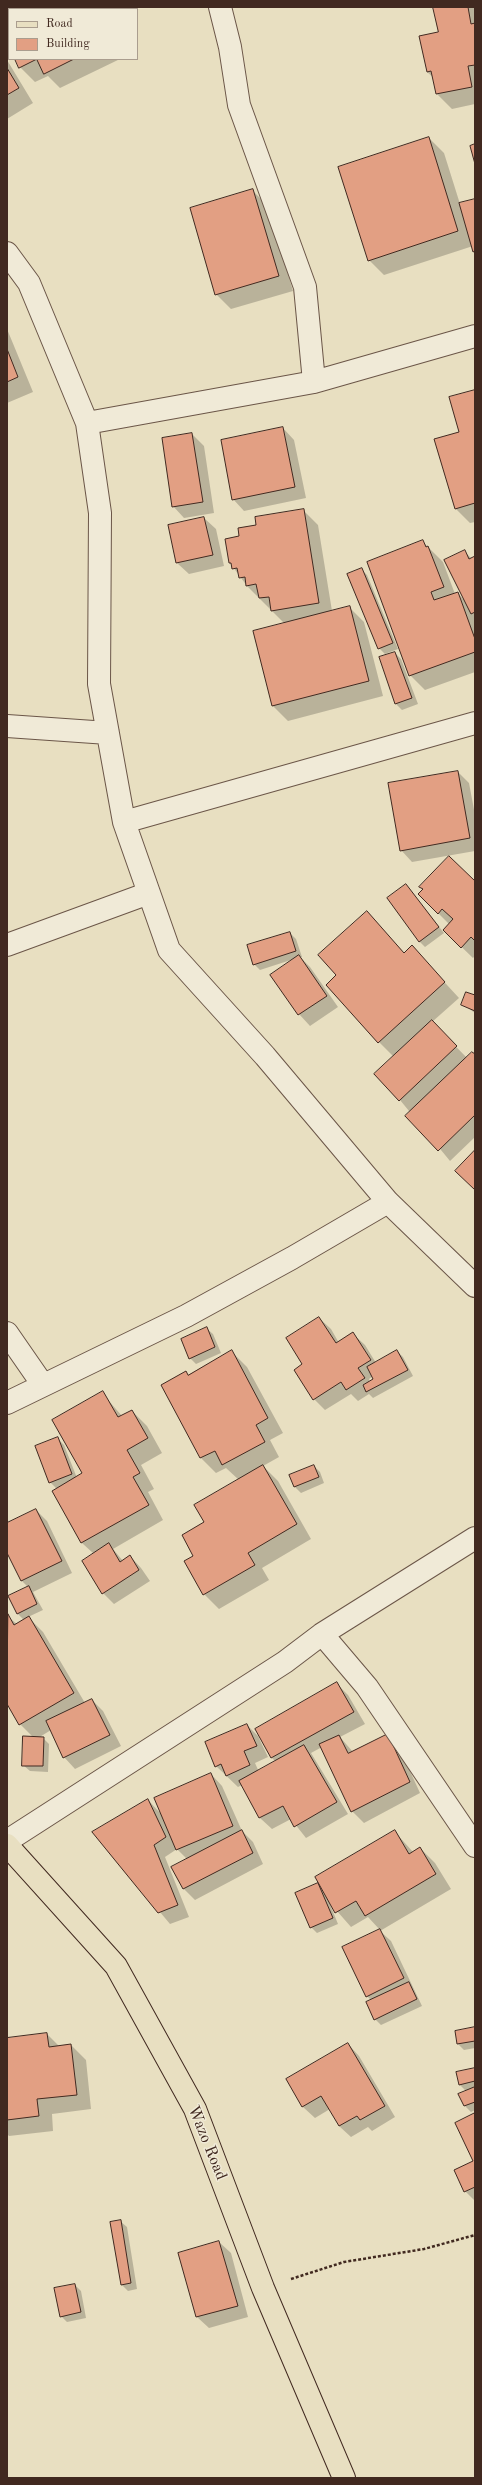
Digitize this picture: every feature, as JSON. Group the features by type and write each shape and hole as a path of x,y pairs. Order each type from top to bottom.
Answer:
{"main road":[{"name":"Wazo Road","path":"7,1845 116,1966 194,2108 263,2288 344,2478"}],"street":[{"path":"220,7 230,46 239,105 305,287 314,382"},
{"path":"7,253 29,283 87,423 100,513 99,684 124,822 169,950 265,1056 388,1202 475,1286"},
{"path":"87,423 314,382 475,336"},
{"path":"124,822 475,723"},
{"path":"7,726 108,733"},
{"path":"7,945 149,893"},
{"path":"7,1403 186,1316 292,1258 388,1202"},
{"path":"7,1333 43,1385"},
{"path":"7,1841 285,1662 322,1634 475,1538"},
{"path":"322,1634 367,1687 475,1846"}],"path":[{"path":"263,2288 344,2262 424,2249 475,2235"}],"building":[{"path":"7,7 96,8 8,8 8,44"},
{"path":"433,7 468,7 471,24 475,23 475,65 468,66 472,87 436,94 431,71 427,72 419,36 438,32"},
{"path":"15,60 35,60 19,68"},
{"path":"37,60 72,60 44,74"},
{"path":"7,68 19,88 7,95"},
{"path":"429,137 458,231 368,261 338,167"},
{"path":"475,144 475,164 470,146"},
{"path":"253,189 279,276 215,295 190,208"},
{"path":"475,199 475,251 473,252 459,203"},
{"path":"7,349 18,377 7,382"},
{"path":"475,390 475,503 455,509 434,439 459,432 449,397"},
{"path":"283,427 295,487 232,500 221,440"},
{"path":"192,433 203,502 172,507 162,438"},
{"path":"304,509 319,603 271,611 269,597 259,598 256,584 246,586 245,577 239,578 237,568 232,569 231,563 229,563 225,539 239,536 238,528 256,525 255,517"},
{"path":"204,517 213,555 176,563 168,525"},
{"path":"423,540 426,547 428,546 444,587 431,592 434,600 458,592 475,639 475,652 409,676 367,562"},
{"path":"465,550 469,559 475,556 475,612 471,614 444,560"},
{"path":"362,568 393,643 378,649 347,574"},
{"path":"350,606 369,681 272,706 253,631"},
{"path":"395,652 412,698 395,704 379,657"},
{"path":"458,771 470,838 400,851 388,783"},
{"path":"449,856 475,881 475,941 471,937 461,948 443,930 453,919 442,909 438,914 418,894 423,889 419,887"},
{"path":"406,884 439,927 419,942 387,898"},
{"path":"367,911 404,953 412,945 445,982 378,1043 326,985 336,975 318,955"},
{"path":"290,932 296,951 253,965 247,945"},
{"path":"299,955 327,996 298,1015 270,975"},
{"path":"466,992 475,995 475,1011 461,1005"},
{"path":"432,1020 457,1046 399,1101 374,1074"},
{"path":"472,1052 475,1054 475,1115 438,1151 405,1116"},
{"path":"475,1150 475,1190 455,1171"},
{"path":"319,1317 336,1343 353,1332 371,1360 358,1368 365,1378 346,1390 341,1382 313,1400 294,1370 302,1364 286,1338"},
{"path":"207,1327 215,1347 189,1359 181,1339"},
{"path":"232,1350 268,1418 256,1425 265,1442 222,1465 215,1451 200,1458 161,1385 186,1371 188,1375"},
{"path":"397,1350 408,1370 366,1392 363,1385 373,1379 367,1367"},
{"path":"103,1391 118,1417 132,1410 148,1438 127,1450 140,1473 133,1477 149,1505 81,1543 52,1491 82,1473 52,1420"},
{"path":"58,1437 72,1474 49,1483 35,1446"},
{"path":"263,1465 297,1524 248,1553 255,1565 203,1595 184,1561 193,1556 182,1535 204,1522 194,1505"},
{"path":"314,1465 319,1477 294,1487 289,1475"},
{"path":"36,1509 62,1561 21,1581 7,1553 7,1523"},
{"path":"109,1543 120,1562 130,1555 139,1570 102,1594 82,1561"},
{"path":"29,1586 37,1604 17,1614 8,1596"},
{"path":"8,1614 14,1625 29,1616 74,1693 19,1725 7,1704"},
{"path":"337,1682 354,1712 271,1758 255,1729"},
{"path":"92,1699 110,1735 63,1758 46,1721"},
{"path":"247,1724 257,1746 244,1751 250,1765 226,1776 221,1764 215,1767 205,1742"},
{"path":"388,1734 410,1782 351,1812 319,1744 339,1735 348,1753"},
{"path":"23,1736 44,1737 43,1766 22,1766"},
{"path":"304,1745 337,1802 294,1827 283,1806 259,1818 239,1781"},
{"path":"211,1773 233,1826 176,1850 154,1798"},
{"path":"148,1799 166,1837 154,1845 178,1905 158,1913 92,1832"},
{"path":"242,1830 253,1853 183,1889 171,1867"},
{"path":"395,1830 409,1854 420,1847 436,1874 365,1916 356,1901 335,1913 315,1877"},
{"path":"318,1883 333,1918 310,1928 295,1893"},
{"path":"380,1929 404,1978 366,1997 342,1947"},
{"path":"409,1982 417,1999 374,2020 366,2002"},
{"path":"475,2027 475,2041 457,2044 455,2031"},
{"path":"47,2033 49,2047 71,2044 77,2095 37,2099 39,2116 7,2120 7,2038"},
{"path":"348,2043 385,2106 360,2120 357,2116 339,2126 321,2096 302,2107 286,2079"},
{"path":"475,2068 475,2081 459,2085 456,2072"},
{"path":"475,2087 475,2102 464,2106 458,2094"},
{"path":"475,2113 475,2187 464,2192 454,2170 473,2161 455,2123"},
{"path":"121,2220 131,2283 121,2285 110,2222"},
{"path":"219,2241 238,2306 196,2317 178,2253"},
{"path":"75,2284 81,2312 60,2317 54,2288"}]}
